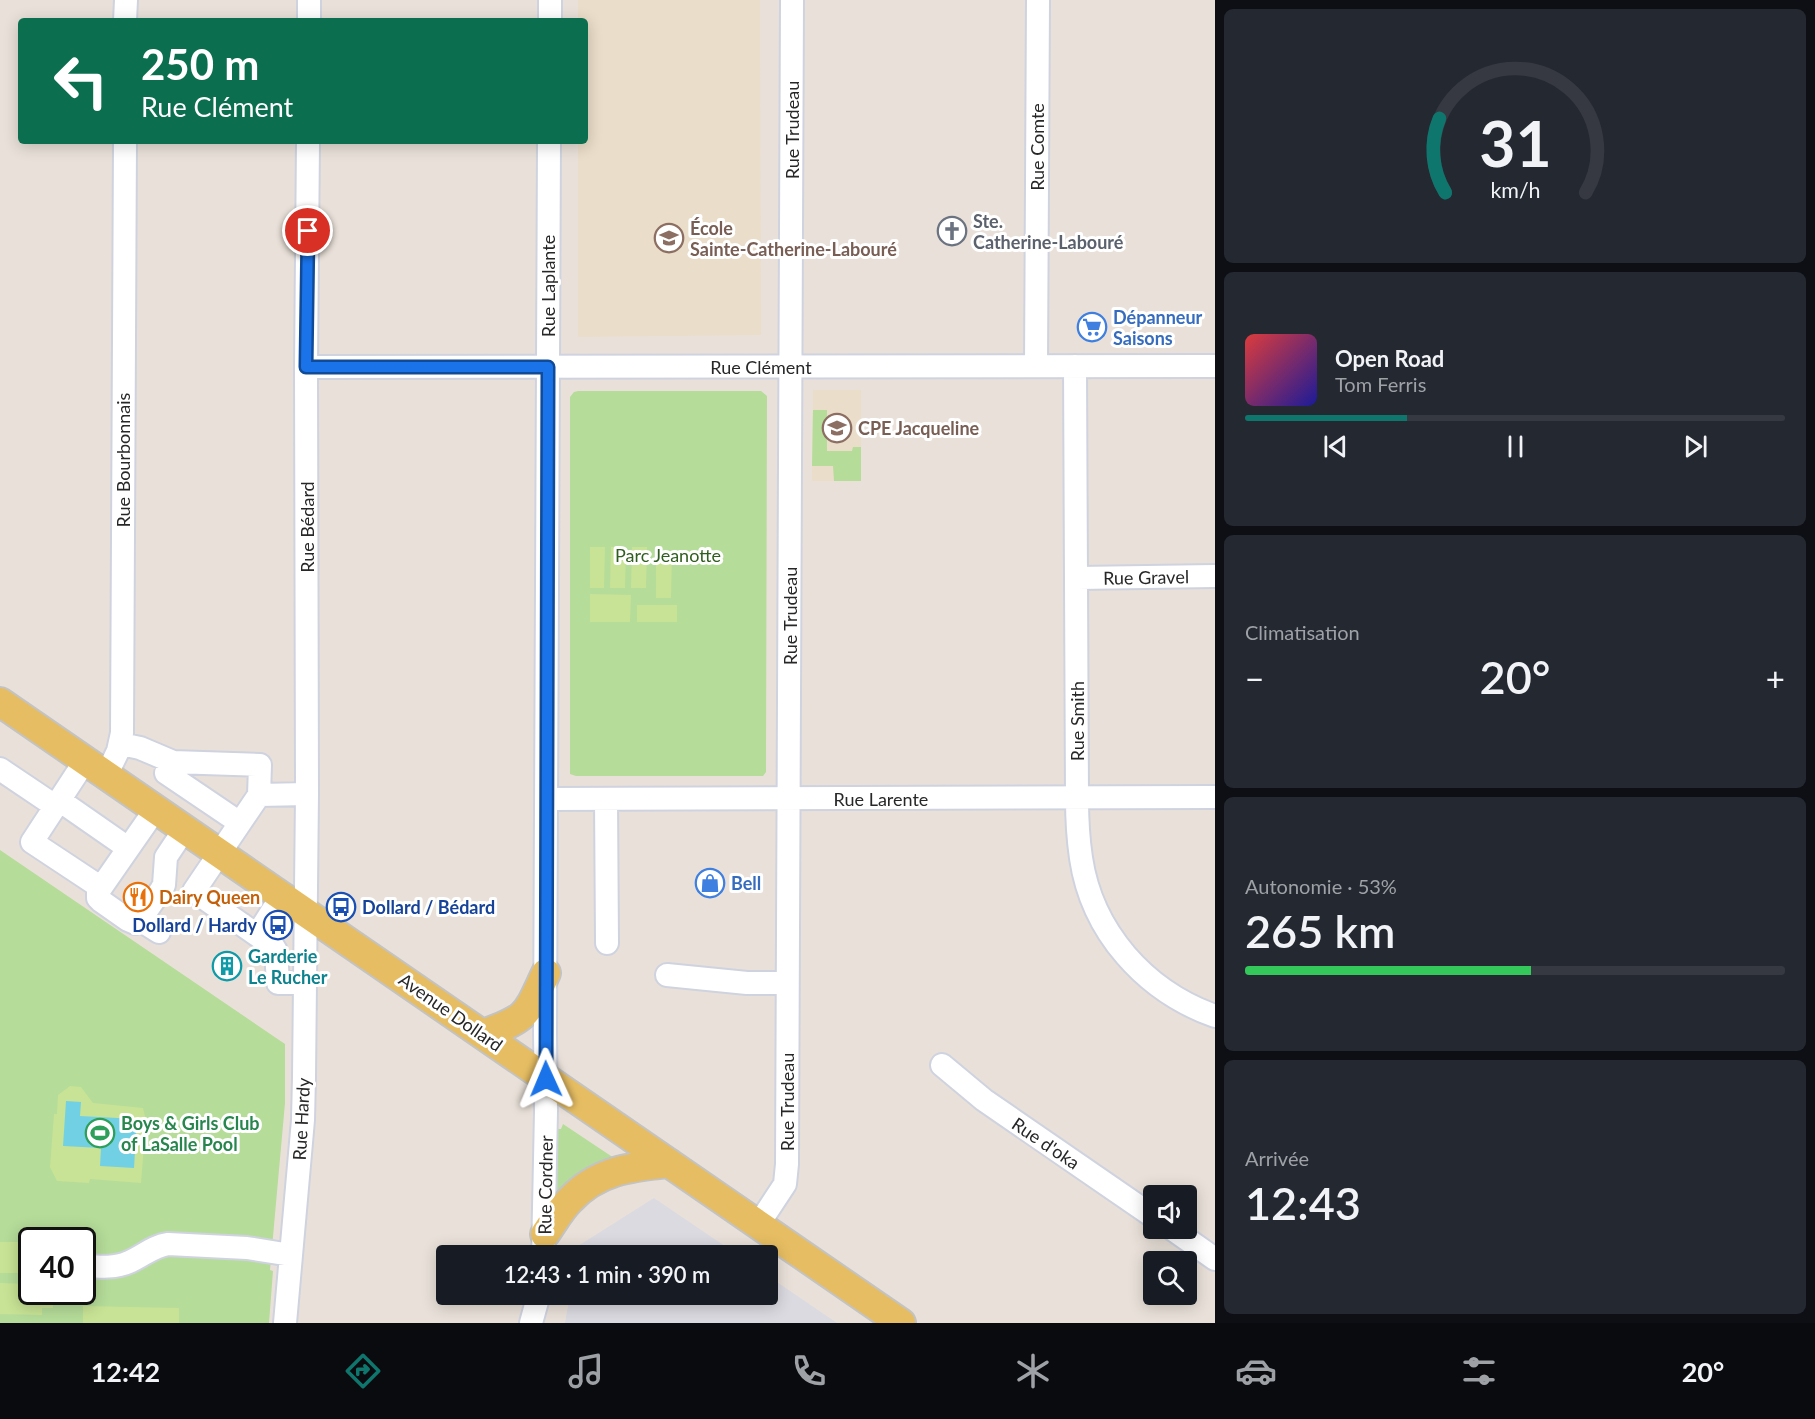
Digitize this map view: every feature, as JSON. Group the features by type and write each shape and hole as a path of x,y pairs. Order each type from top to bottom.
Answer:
{"main road":[{"name":"Avenue Dollard","path":"0,702 901,1323"},
{"path":"483,1035 513,1024 522,1017 531,1005 546,973"},
{"path":"544,1245 569,1201 599,1178 620,1169 669,1163"}],"street":[{"path":"125,18 126,0"},
{"path":"309,0 309,18"},
{"path":"550,0 550,18"},
{"name":"Rue Trudeau","path":"758,1225 781,1191 786,1175 792,0"},
{"name":"Rue Comte","path":"1036,366 1038,0"},
{"name":"Rue Bourbonnais","path":"100,888 32,842 57,803 96,768 115,759 120,744 125,144"},
{"name":"Rue Bédard","path":"307,914 308,144"},
{"name":"Rue Laplante","path":"546,1079 549,144"},
{"name":"Rue Smith","path":"1076,366 1077,798 1079,846 1084,874 1094,904 1108,932 1128,959 1182,1002 1215,1016"},
{"name":"Rue Clément","path":"306,367 1215,366"},
{"name":"Rue Gravel","path":"1077,578 1215,576"},
{"path":"120,744 140,748 240,823"},
{"path":"169,768 260,765 259,795 194,891 273,946 276,951 278,983 305,983"},
{"path":"169,768 128,848 100,888 97,895 100,901 132,922 149,926 164,885 166,857 184,830"},
{"path":"0,769 128,848"},
{"path":"259,795 307,795"},
{"name":"Rue Larente","path":"548,799 1215,797"},
{"path":"606,799 607,943"},
{"path":"257,935 281,897"},
{"name":"Rue Hardy","path":"285,1323 303,1120 307,914"},
{"path":"667,975 747,983 787,983"},
{"name":"Rue d'oka","path":"942,1065 984,1100 1143,1209"},
{"name":"Rue Cordner","path":"544,1245 546,1079"},
{"path":"1187,1239 1215,1259"},
{"path":"96,1266 121,1265 161,1245 168,1244 248,1248 291,1255"},
{"path":"531,1323 536,1305"}],"shaded area":[{"name":"École Sainte-Catherine-Labouré","path":"578,0 760,0 761,335 578,337 578,144 588,144 588,18 578,18"},
{"name":"CPE Jacqueline","path":"813,390 861,390 861,481 812,481"},
{"path":"654,1198 723,1245 580,1245"},
{"path":"778,1283 837,1323 565,1323 568,1305 778,1305"}],"green space":[{"name":"Parc Jeanotte","path":"578,391 761,391 767,396 766,772 763,776 576,776 570,774 570,397"},
{"path":"813,410 827,410 827,451 852,451 853,447 861,447 861,481 834,481 833,466 812,466"},
{"path":"590,547 605,547 604,588 590,588"},
{"path":"611,547 626,547 625,588 610,588"},
{"path":"632,547 647,547 646,588 631,588"},
{"path":"656,553 672,554 671,598 656,598"},
{"path":"590,594 631,595 630,622 590,622"},
{"path":"637,605 677,605 677,622 637,622"},
{"path":"0,850 285,1044 285,1103 270,1270 273,1271 269,1323 0,1323"},
{"path":"70,1086 81,1087 93,1103 143,1108 146,1120 141,1183 90,1179 89,1183 57,1181 50,1167 54,1114 57,1114 58,1095"},
{"path":"563,1124 614,1158 556,1197 557,1129 561,1129"},
{"path":"0,1242 18,1242 18,1273 0,1273"},
{"path":"0,1283 18,1284 18,1305 53,1305 53,1308 42,1308 42,1315 0,1314"},
{"path":"83,1306 179,1308 179,1323 83,1323"}],"water":[{"name":"Boys & Girls Club of LaSalle Pool","path":"66,1101 81,1102 80,1116 137,1119 134,1168 100,1166 101,1148 63,1146"}],"place":[{"name":"Ste. Catherine-Labouré","path":"952,231"},
{"name":"École Sainte-Catherine-Labouré","path":"669,238"},
{"name":"Dépanneur Saisons","path":"1092,327"},
{"name":"CPE Jacqueline","path":"837,428"},
{"name":"Bell","path":"710,883"},
{"name":"Dairy Queen","path":"138,897"},
{"name":"Dollard / Bédard","path":"341,907"},
{"name":"Dollard / Hardy","path":"278,925"},
{"name":"Garderie Le Rucher","path":"227,966"},
{"name":"Boys & Girls Club of LaSalle Pool","path":"100,1133"}],"route":[{"path":"308,231 306,367 548,367 546,1079"}]}
